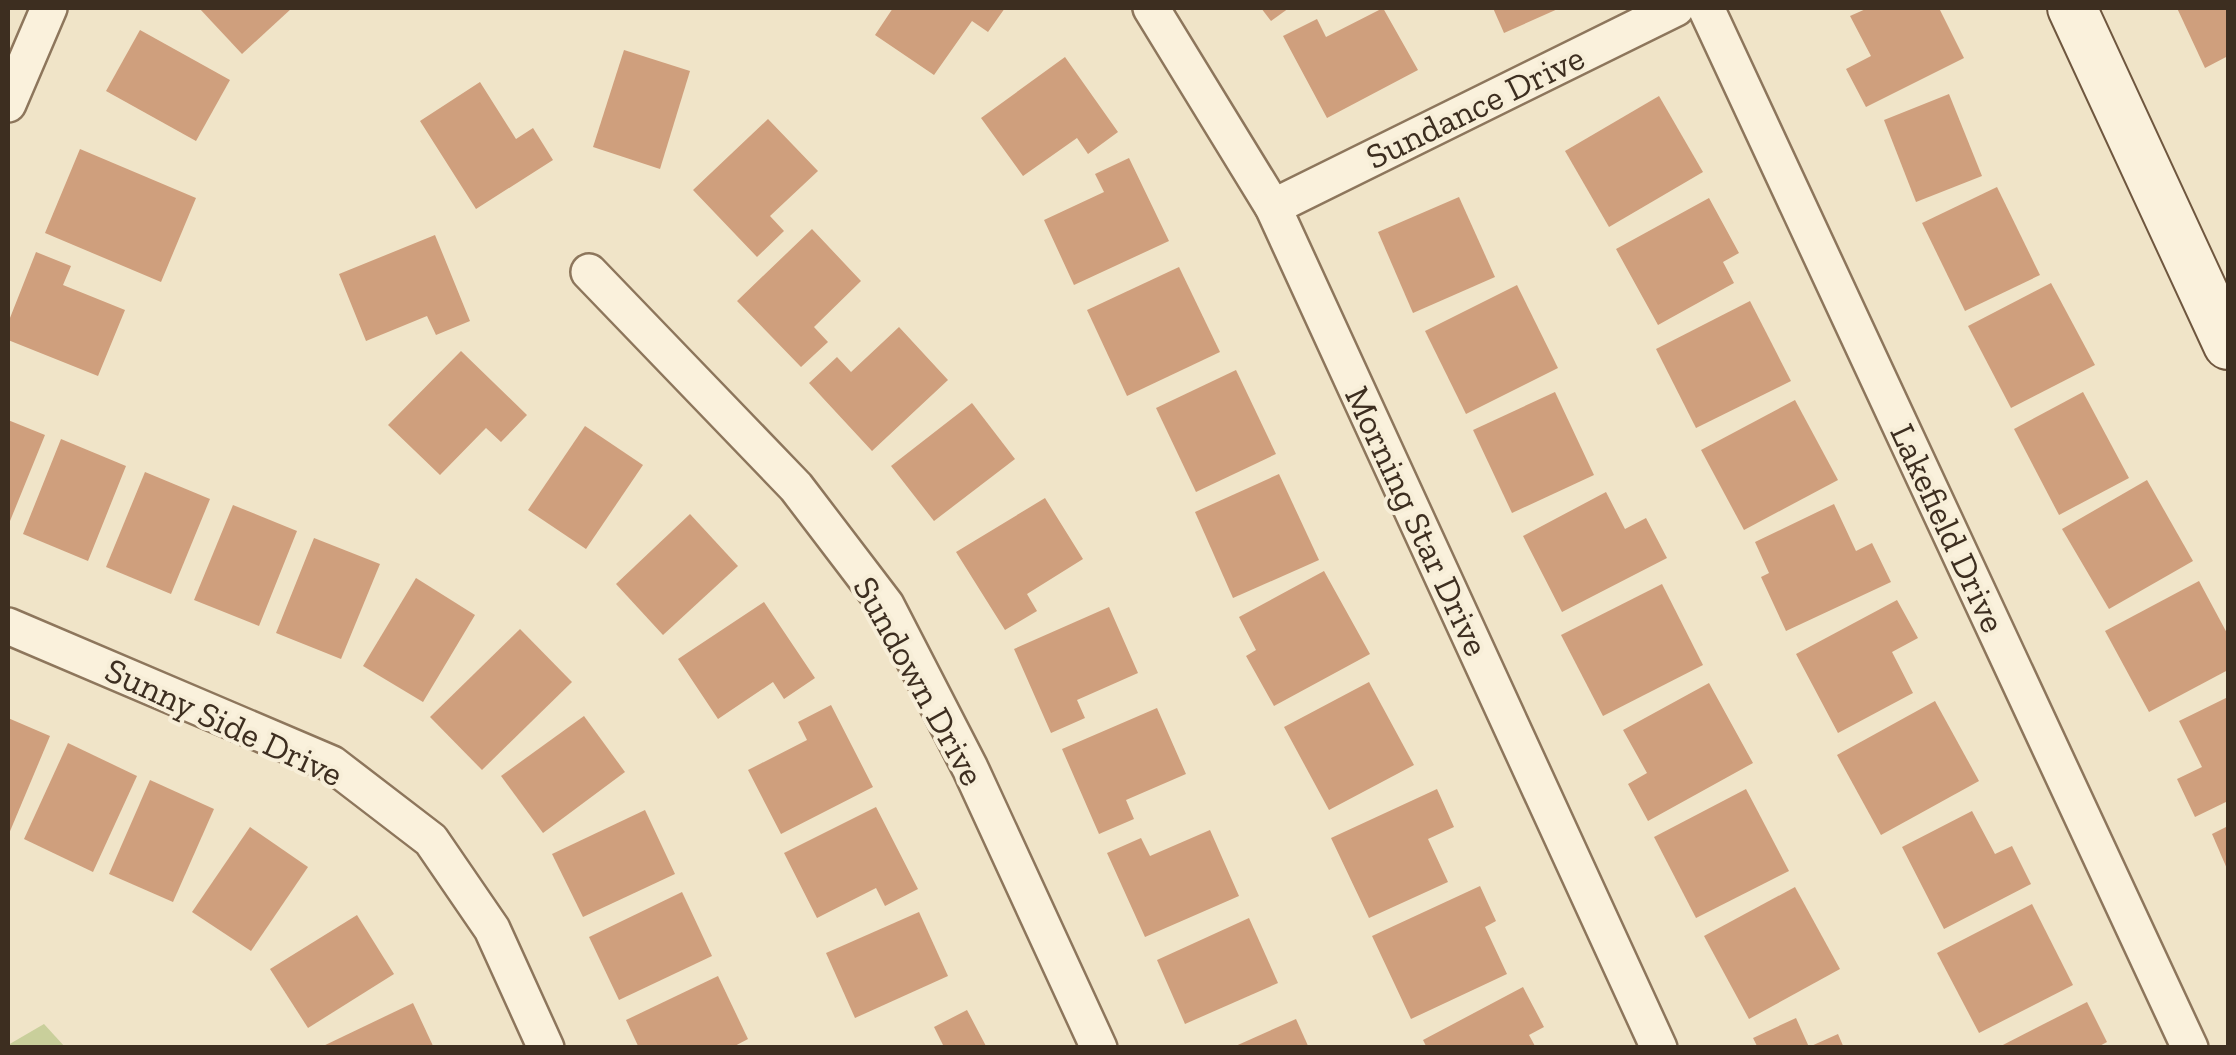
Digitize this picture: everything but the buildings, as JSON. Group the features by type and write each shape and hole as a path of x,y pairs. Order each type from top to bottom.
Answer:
{"street":[{"path":"8,104 49,8"},
{"name":"Morning Star Drive","path":"1151,8 1273,207 1659,1048"},
{"name":"Sundance Drive","path":"1273,207 1676,8"},
{"name":"Lakefield Drive","path":"1706,8 2190,1048"},
{"path":"2072,8 2228,345"},
{"name":"Sundown Drive","path":"588,272 796,488 886,605 970,768 1100,1048"},
{"name":"Sunny Side Drive","path":"8,626 332,764 431,840 492,928 546,1048"}],"green space":[{"path":"44,1024 65,1047 8,1047 8,1045"}]}
